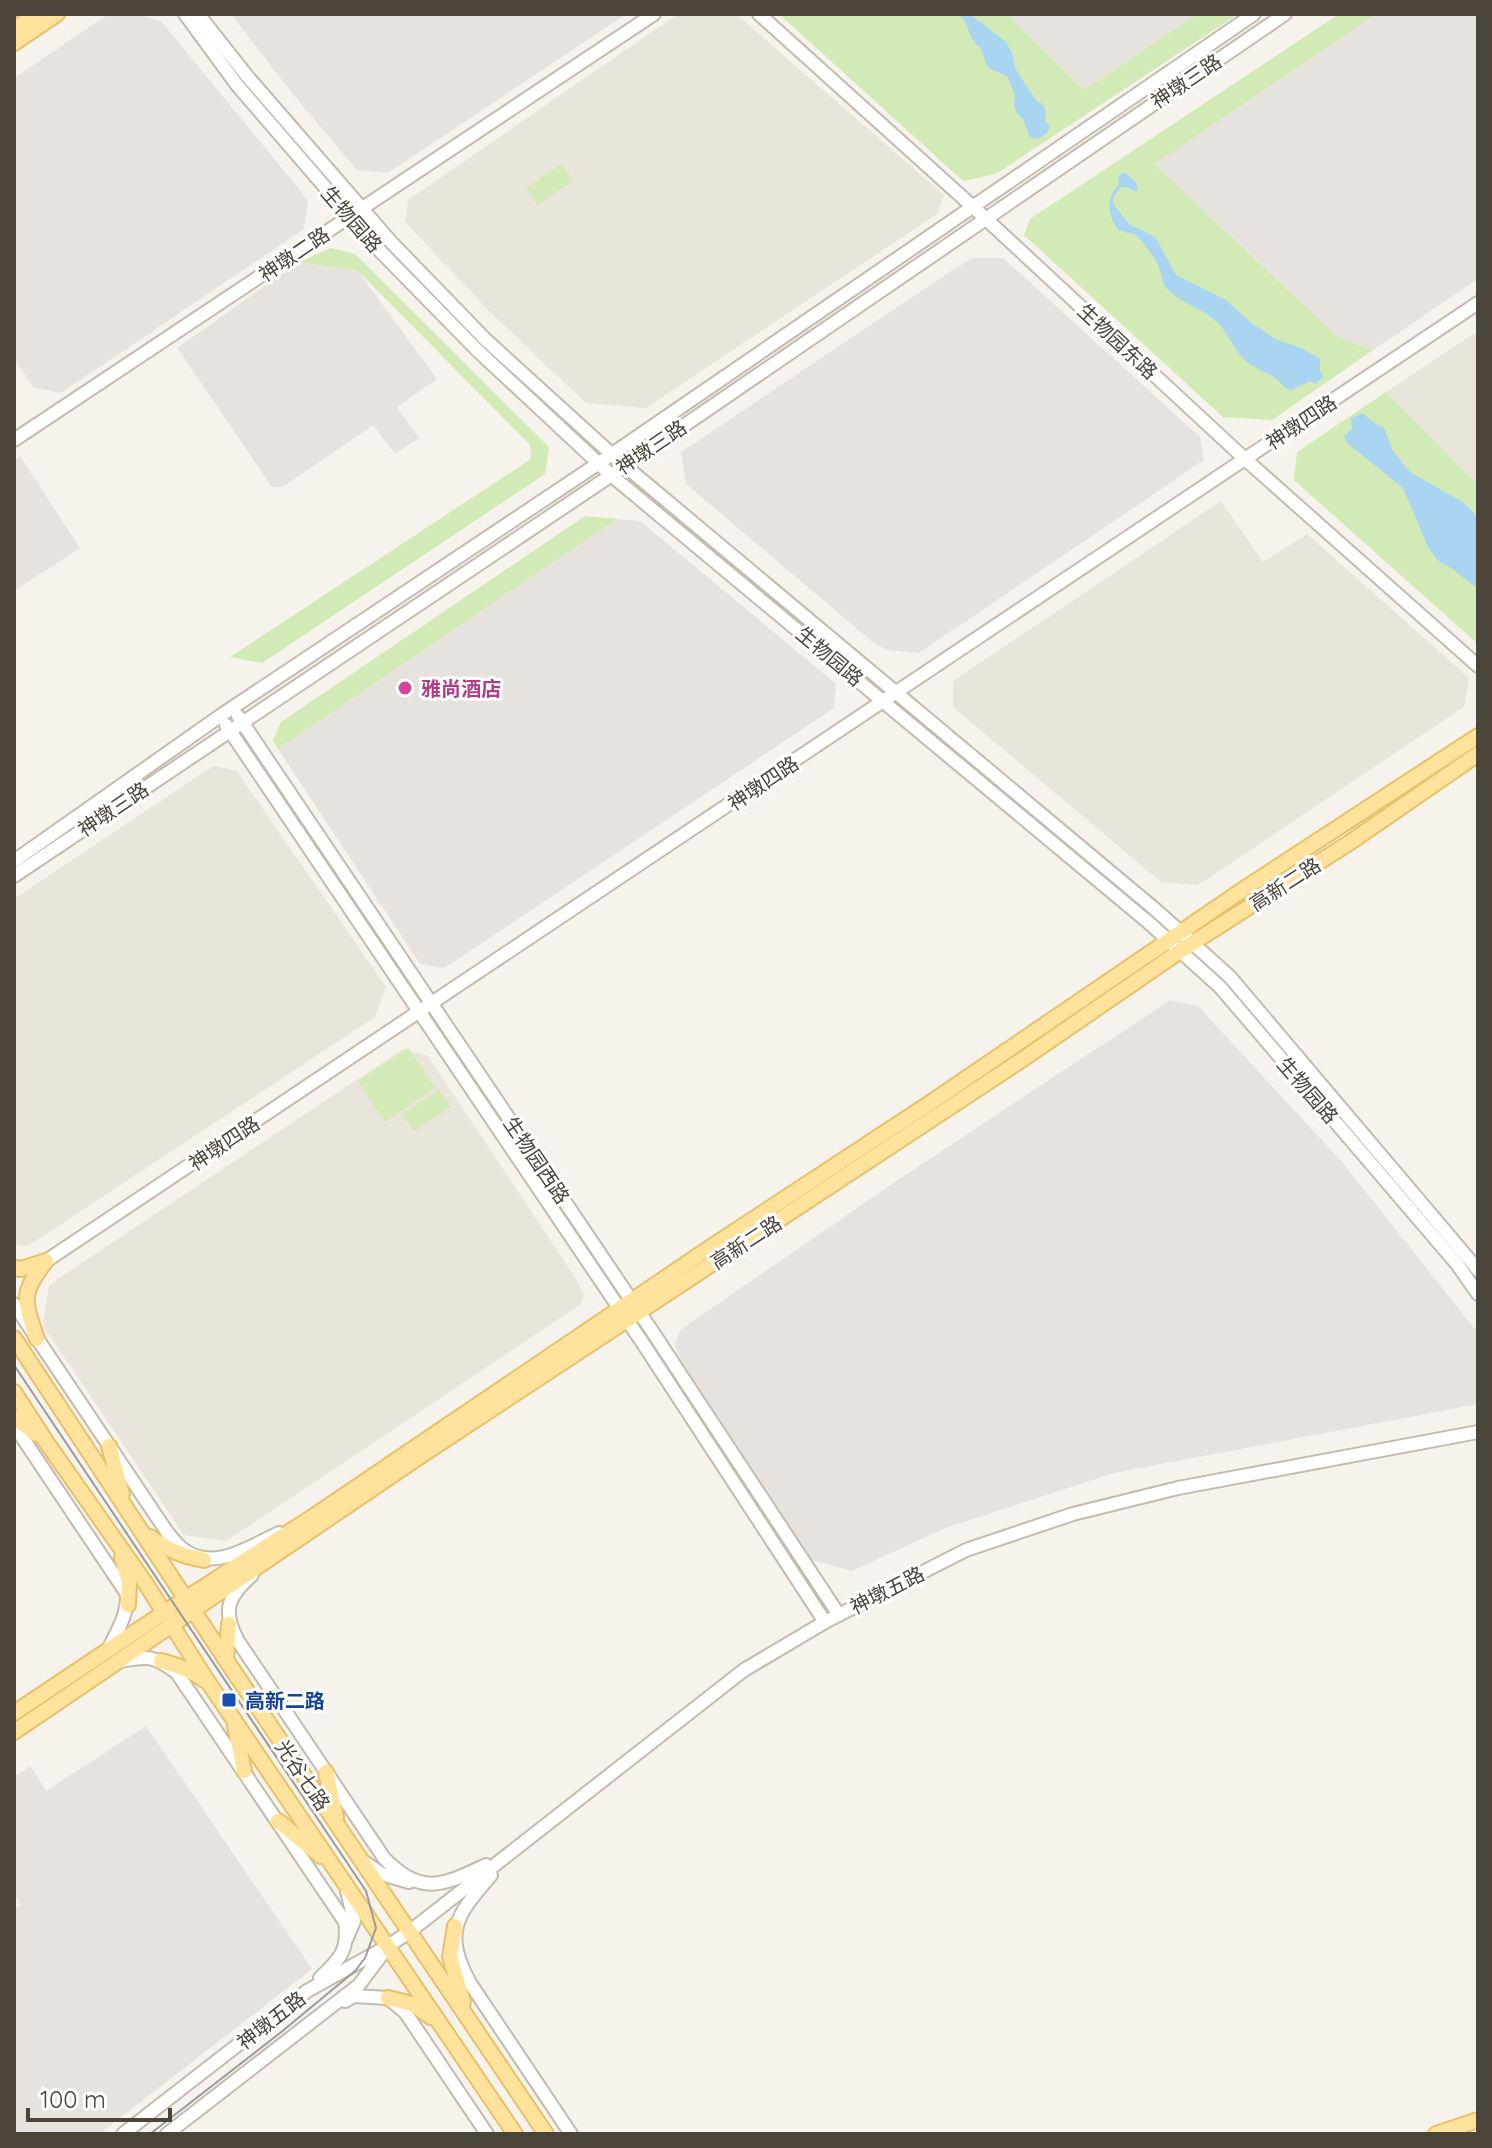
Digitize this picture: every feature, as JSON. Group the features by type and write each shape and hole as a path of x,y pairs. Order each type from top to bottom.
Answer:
{"main road":[{"path":"14,29 36,14"},
{"path":"14,43 57,14"},
{"name":"高新二路","path":"14,1713 164,1613 190,1605 272,1558 1174,936 1478,736"},
{"name":"高新二路","path":"14,1732 172,1626 190,1605 314,1516 1026,1057 1478,754"},
{"path":"14,1268 21,1269 46,1261"},
{"path":"37,1339 26,1295 32,1279 46,1261"},
{"name":"光谷七路","path":"14,1338 226,1660 546,2134"},
{"name":"光谷七路","path":"14,1392 515,2134"},
{"path":"14,1417 47,1443"},
{"path":"109,1446 125,1506"},
{"path":"141,1531 164,1548 204,1560"},
{"path":"117,1545 129,1582 128,1605"},
{"path":"226,1660 229,1624"},
{"path":"161,1661 198,1675 212,1688"},
{"path":"233,1718 244,1771"},
{"path":"326,1772 337,1825"},
{"path":"278,1821 332,1865"},
{"path":"455,1926 450,1957 470,2021"},
{"path":"388,1998 412,2004 440,2023"},
{"path":"1436,2134 1478,2120"}],"street":[{"name":"生物园路","path":"185,14 237,85 381,252 477,350 611,475 1174,936 1457,1264 1478,1294"},
{"name":"生物园路","path":"198,14 247,76 391,242 486,340 625,466 1146,901 1174,936"},
{"name":"神墩二路","path":"14,440 654,14"},
{"name":"生物园东路","path":"759,14 1245,459 1478,666"},
{"name":"神墩三路","path":"14,861 220,716 612,454 1254,14"},
{"name":"神墩三路","path":"14,876 625,466 1285,14"},
{"name":"神墩四路","path":"46,1261 1478,303"},
{"name":"生物园西路","path":"233,708 433,1004 825,1622"},
{"name":"生物园西路","path":"220,716 420,1012 839,1615"},
{"name":"生物园路","path":"1186,948 1230,977 1478,1270"},
{"path":"14,1304 167,1532 183,1550 204,1560 227,1557 314,1516"},
{"path":"14,1425 127,1594 128,1605 108,1650"},
{"name":"神墩五路","path":"123,2134 307,1991 409,1932 744,1670 825,1622 966,1550 1073,1514 1178,1488 1478,1432"},
{"path":"272,1558 234,1595 227,1610 229,1624 384,1858 406,1876 424,1884"},
{"path":"120,1661 142,1657 161,1661 177,1673 345,1922 347,1939"},
{"path":"361,1860 382,1874 424,1884 448,1883 508,1854"},
{"path":"508,1854 463,1908 455,1926 455,1943 460,1965 470,1983 571,2134"},
{"path":"307,1991 340,1959 354,1921 343,1880"},
{"name":"神墩五路","path":"167,2134 359,1985 388,1946"},
{"path":"315,2019 354,1996 388,1998 405,2012 487,2134"}],"shaded area":[{"path":"109,14 136,14 161,21 308,200 304,229 61,393 33,387 14,359 14,78"},
{"path":"231,14 626,14 388,173 357,170"},
{"path":"678,14 736,14 944,195 938,213 646,408 586,403 490,312 405,222 408,200"},
{"path":"1007,14 1197,14 1084,90"},
{"path":"1377,14 1478,14 1478,279 1373,350 1339,338 1154,164"},
{"path":"971,258 1003,258 1200,437 1204,460 919,653 887,650 875,644 686,484 681,452"},
{"path":"299,262 358,271 437,379 397,407 419,438 395,454 373,425 283,487 272,487 177,348"},
{"path":"1478,331 1478,485 1386,392"},
{"path":"20,456 80,548 14,591 14,460"},
{"path":"1221,501 1263,562 1307,534 1469,678 1464,707 1198,885 1161,882 953,707 953,681"},
{"path":"617,519 640,521 836,684 834,708 445,968 420,964 278,749"},
{"path":"213,766 236,770 386,987 375,1017 28,1246 14,1245 14,899"},
{"path":"1170,1000 1198,1006 1342,1162 1478,1333 1478,1404 1114,1473 945,1528 852,1571 812,1560 680,1358 675,1346 680,1330 892,1184"},
{"path":"403,1049 428,1056 576,1279 584,1295 581,1304 226,1541 184,1535 43,1326 49,1285"},
{"path":"146,1726 312,1969 99,2134 14,2134 14,1910 21,1905 14,1894 14,1777 30,1766 46,1791"}],"green space":[{"path":"779,14 1007,14 1084,90 1197,14 1238,14 996,174 963,181"},
{"path":"1339,14 1377,14 1154,164 1339,338 1373,350 1272,420 1223,417 1024,235 1030,219"},
{"path":"561,164 573,181 537,205 526,188"},
{"path":"331,248 355,254 549,447 545,474 262,663 230,657 531,459 530,445 358,271 299,262"},
{"path":"1386,392 1478,485 1478,644 1294,480 1297,452"},
{"path":"585,516 617,519 278,749 273,740 281,722"},
{"path":"408,1048 435,1088 385,1122 358,1081"},
{"path":"439,1090 450,1107 414,1131 402,1115"}],"water":[{"path":"958,14 970,14 1005,41 1012,52 1015,68 1046,110 1045,123 1050,125 1047,133 1038,139 1030,137 1023,119 1017,113 1015,95 1007,76 988,66 980,47"},
{"path":"1124,172 1138,187 1136,192 1120,187 1113,203 1129,224 1155,237 1176,275 1226,300 1275,339 1320,359 1324,377 1315,384 1310,381 1291,390 1285,388 1277,379 1246,361 1217,322 1167,289 1157,262 1145,245 1136,235 1118,230 1112,218 1110,201 1119,184 1118,176"},
{"path":"1362,413 1384,428 1393,451 1410,472 1464,503 1474,513 1478,521 1478,589 1434,556 1403,488 1346,442 1344,437 1352,428 1351,418"}],"tram line":[{"path":"14,1365 366,1891 376,1928 365,1958 355,1971 150,2134"}],"place":[{"name":"雅尚酒店","path":"405,688"},
{"name":"高新二路","path":"229,1700"}]}
